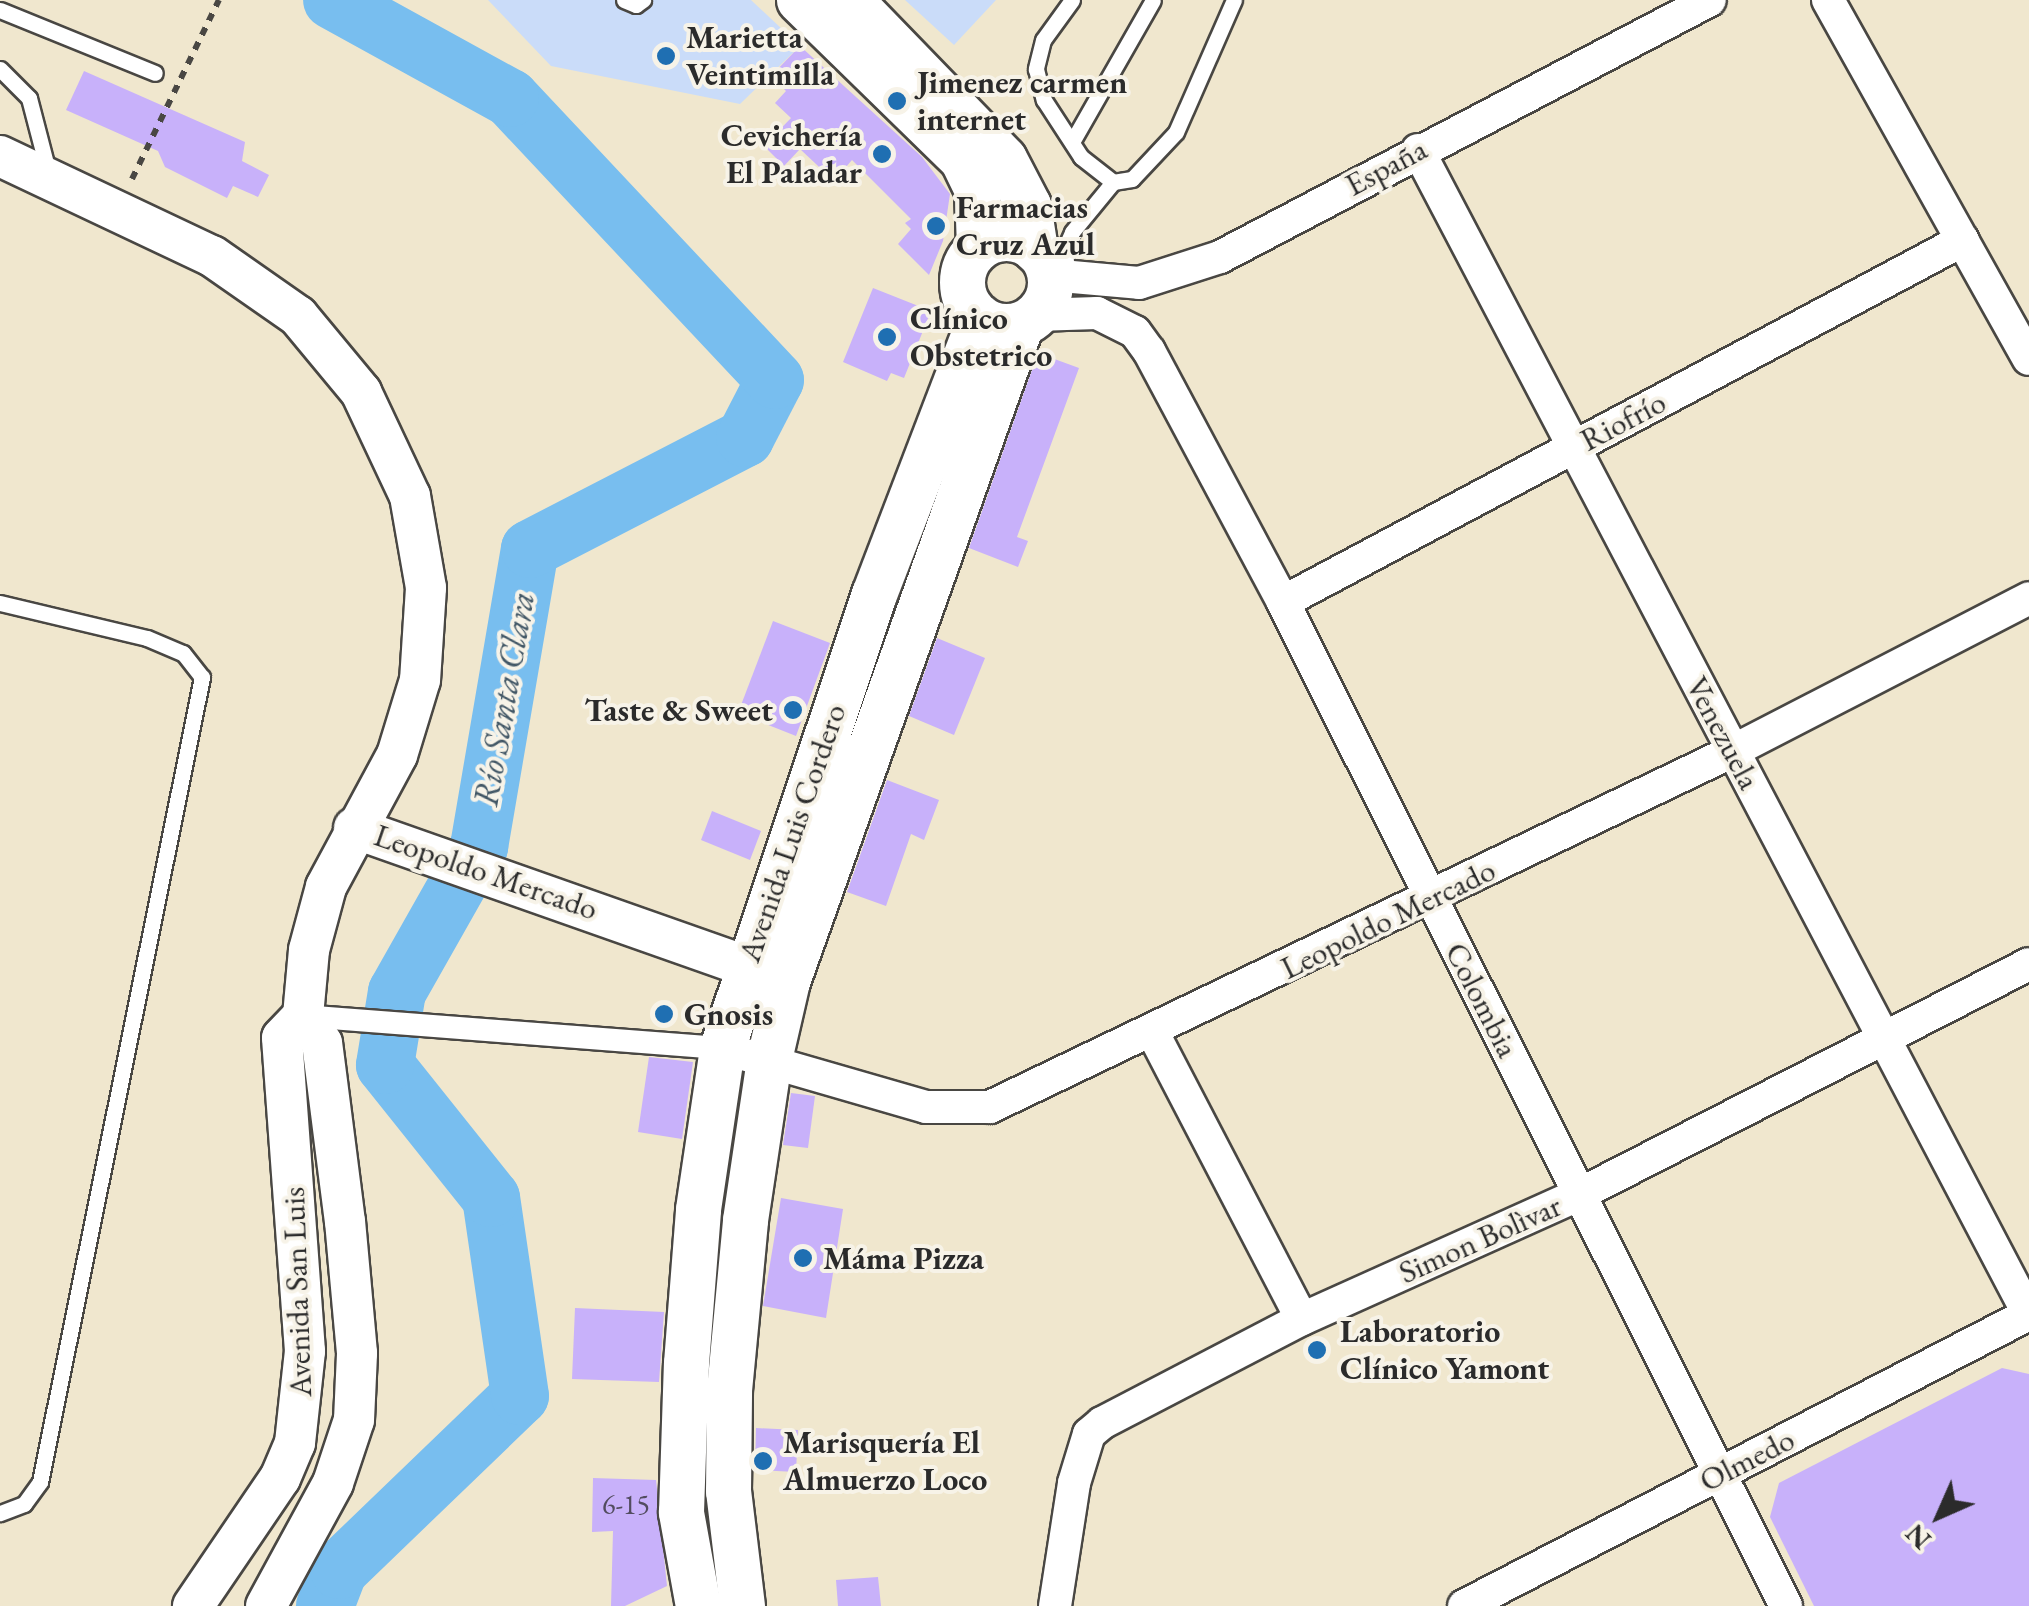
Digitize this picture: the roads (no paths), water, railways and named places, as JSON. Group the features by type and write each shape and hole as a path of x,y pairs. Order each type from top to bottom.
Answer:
{"main road":[{"path":"799,0 962,159 977,190 979,247 962,282 1031,293"},
{"path":"850,0 1004,159 1028,205 1031,293"},
{"path":"979,247 1001,238 1031,293"},
{"name":"Avenida Luis Cordero","path":"698,1606 680,1512 686,1363 698,1210 722,1048 767,972 874,594 1031,293"},
{"name":"Avenida Luis Cordero","path":"742,1606 728,1491 730,1390 744,1220 769,1059 767,972"}],"street":[{"name":"España","path":"1031,293 1173,276 1710,0"},
{"path":"1828,0 2029,359"},
{"name":"Venezuela","path":"1418,150 2029,1315"},
{"name":"Leopoldo Mercado","path":"0,156 212,256 298,316 362,392 410,496 426,588 420,680 397,755 354,828 767,972"},
{"name":"Riofrío","path":"1283,602 1962,240"},
{"name":"Colombia","path":"1031,293 1097,313 1135,332 1283,602 1786,1606"},
{"name":"Leopoldo Mercado","path":"722,1048 926,1106 990,1107 1153,1033 1733,752 2029,598"},
{"name":"Avenida San Luis","path":"266,1606 333,1483 354,1420 357,1353 343,1204 322,1044 303,1016 308,950 322,903 354,828"},
{"name":"Simon Bolìvar","path":"1056,1606 1074,1483 1090,1434 1118,1413 1302,1319 1580,1194 2029,964"},
{"path":"303,1016 722,1048"},
{"name":"Avenida San Luis","path":"194,1606 280,1478 305,1399 282,1038 303,1016"},
{"path":"1153,1033 1302,1319"},
{"name":"Olmedo","path":"1464,1606 2029,1315"}],"lane":[{"path":"624,0 636,5 643,0"},
{"path":"1072,0 1043,40 1036,68 1044,100 1072,142 1113,182"},
{"path":"1072,142 1153,0"},
{"path":"1031,293 1065,248 1072,232 1113,182 1132,179 1176,132 1234,0"},
{"path":"0,10 155,73"},
{"path":"0,69 28,98 50,180"},
{"path":"0,603 147,638 182,653 202,677 40,1482 24,1504 0,1513"}],"waterway":[{"name":"Río Santa Clara","path":"325,1606 339,1570 520,1396 491,1198 385,1065 397,992 479,847 530,549 745,438 775,380 510,98 332,0"}],"place":[{"name":"Marietta Veintimilla","path":"666,56"},
{"name":"Jimenez carmen internet","path":"897,101"},
{"name":"Cevichería El Paladar","path":"882,154"},
{"name":"Farmacias Cruz Azul","path":"936,226"},
{"name":"Clínico Obstetrico","path":"887,337"},
{"name":"Taste & Sweet","path":"793,710"},
{"name":"Gnosis","path":"664,1014"},
{"name":"Máma Pizza","path":"803,1258"},
{"name":"Laboratorio Clínico Yamont","path":"1317,1350"},
{"name":"Marisquería El Almuerzo Loco","path":"763,1461"}]}
